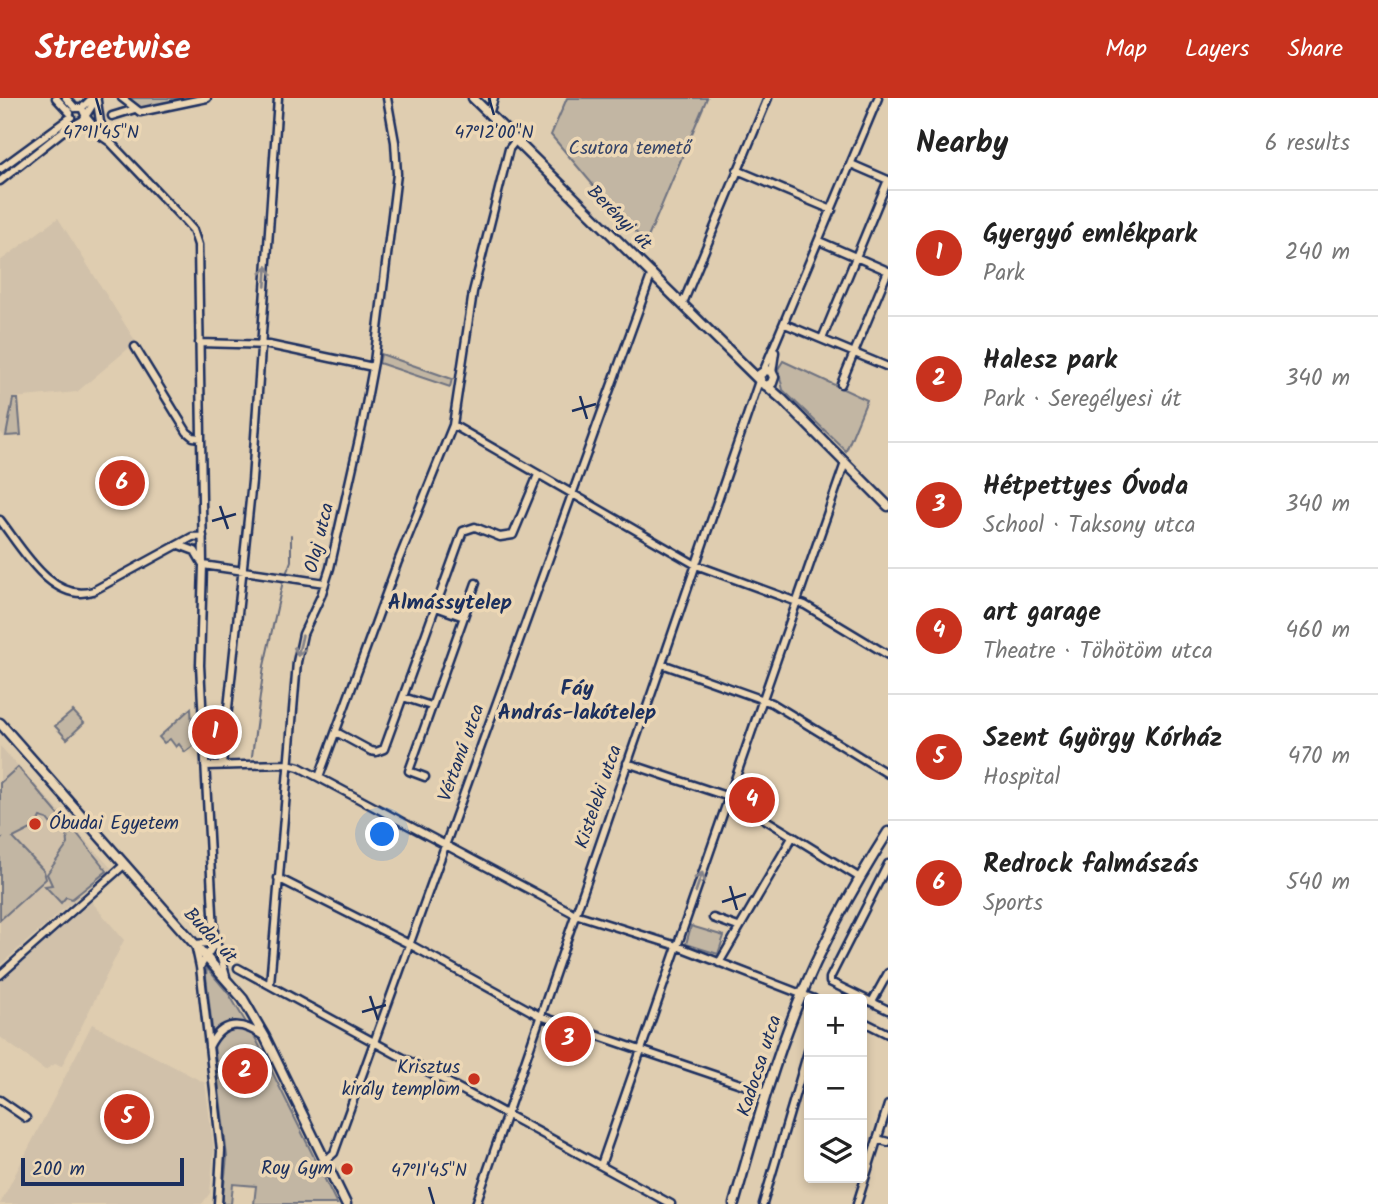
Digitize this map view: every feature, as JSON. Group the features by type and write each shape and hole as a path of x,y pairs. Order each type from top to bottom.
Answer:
{"main road":[{"name":"Berényi út","path":"473,98 742,362 765,378"},
{"path":"765,378 783,401 886,501"},
{"name":"Budai út","path":"0,723 124,865 226,976 243,999 265,1037 346,1204"},
{"name":"Kadocsa utca","path":"734,1204 767,1093 802,995 860,878 888,832"}],"street":[{"path":"56,98 75,111 81,121"},
{"path":"66,98 81,121 110,142 185,221 195,236 198,250 203,536 200,666 214,932 213,946 200,967"},
{"path":"122,98 135,109 145,112 208,98"},
{"path":"222,765 252,481 278,98"},
{"name":"Olaj utca","path":"270,984 299,650 325,583 373,367 397,174 395,142 387,98"},
{"path":"489,115 494,98"},
{"path":"682,303 768,98"},
{"name":"Kisteleki utca","path":"477,1201 754,401 878,98"},
{"path":"0,169 75,111 95,99"},
{"path":"0,181 81,121 95,99"},
{"path":"95,99 100,122 110,142"},
{"path":"112,116 135,109"},
{"path":"319,777 397,564 453,425 477,274 509,149 516,140"},
{"path":"821,339 888,180 851,164"},
{"path":"737,170 831,210"},
{"path":"819,241 888,271 841,384"},
{"name":"Vértanú utca","path":"325,1161 334,1153 375,1042 652,274"},
{"path":"785,324 888,366"},
{"path":"199,343 262,344 373,367"},
{"path":"135,347 187,432 193,437 201,438"},
{"path":"453,425 696,565 796,601 888,655"},
{"path":"601,1164 845,463"},
{"path":"336,732 371,751 381,751 387,745 463,531 470,526 505,538 513,535 538,475"},
{"path":"0,520 50,582 65,591 88,593 192,537 203,536"},
{"path":"179,545 195,551 203,565"},
{"path":"203,565 325,583"},
{"path":"425,778 408,771 476,583"},
{"path":"436,607 464,617"},
{"path":"662,664 763,699 888,774"},
{"path":"403,697 431,706"},
{"path":"628,763 729,797 860,878"},
{"path":"205,766 288,764 319,777 575,914 677,947 802,995"},
{"path":"719,962 793,836"},
{"path":"888,864 830,978 830,982 888,1010"},
{"path":"0,975 124,865"},
{"path":"278,878 409,944 540,1016 767,1093"},
{"path":"713,918 738,927"},
{"path":"214,932 208,943 195,944 221,1151 218,1204"},
{"path":"214,932 226,976"},
{"path":"238,968 671,1204"},
{"path":"872,1002 888,974"},
{"path":"867,1024 888,1034"},
{"path":"209,1049 219,1032 231,1026 247,1026 265,1037"},
{"path":"762,1204 806,1057"},
{"path":"0,1100 26,1118"},
{"path":"857,1204 888,1105"},
{"path":"877,1139 888,1142"},
{"path":"477,1201 487,1204"}],"shaded area":[{"path":"58,218 136,342 77,392 13,398 5,438 0,431 0,261"},
{"name":"Óbudai Egyetem","path":"0,746 111,868 0,965"},
{"path":"91,901 124,940 62,1066 55,1064 45,1070 0,1037 0,981"},
{"path":"92,1024 205,1083 214,1151 210,1193 202,1204 0,1204"}],"green space":[{"path":"124,98 209,98 143,110"},
{"name":"Csutora temető","path":"567,98 707,98 647,240 635,232 551,135"},
{"path":"381,354 452,379 450,387 379,363"},
{"path":"783,361 867,400 846,451 783,390 778,369"},
{"path":"13,399 18,399 21,435 6,436"},
{"path":"191,708 193,746 185,752 179,744 176,747 170,739 164,743 159,737"},
{"path":"210,708 223,708 218,755 211,755"},
{"path":"73,711 84,723 67,739 55,726"},
{"path":"18,767 63,820 51,824 40,817 35,827 13,838 44,871 46,879 0,920 0,783"},
{"path":"75,831 107,871 72,899 66,897 61,903 45,886 52,885 47,874 68,844 67,833"},
{"path":"691,926 724,936 718,954 686,944"},
{"path":"207,968 229,994 257,1041 337,1204 254,1204 256,1186 233,1184 231,1204 222,1204 227,1157"}],"waterway":[{"path":"286,574 291,561 291,535"},
{"path":"252,756 264,666 283,581"}],"place":[{"name":"Redrock falmászás","path":"122,483"},
{"name":"Gyergyó emlékpark","path":"215,732"},
{"name":"art garage","path":"752,800"},
{"name":"Óbudai Egyetem","path":"35,824"},
{"name":"Hétpettyes Óvoda","path":"568,1039"},
{"name":"Halesz park","path":"245,1071"},
{"name":"Krisztus király templom","path":"474,1079"},
{"name":"Szent György Kórház","path":"127,1117"},
{"name":"Roy Gym","path":"347,1169"}],"district":[{"name":"Almássytelep","path":"450,603"},
{"name":"Fáy András-lakótelep","path":"577,701"}]}
